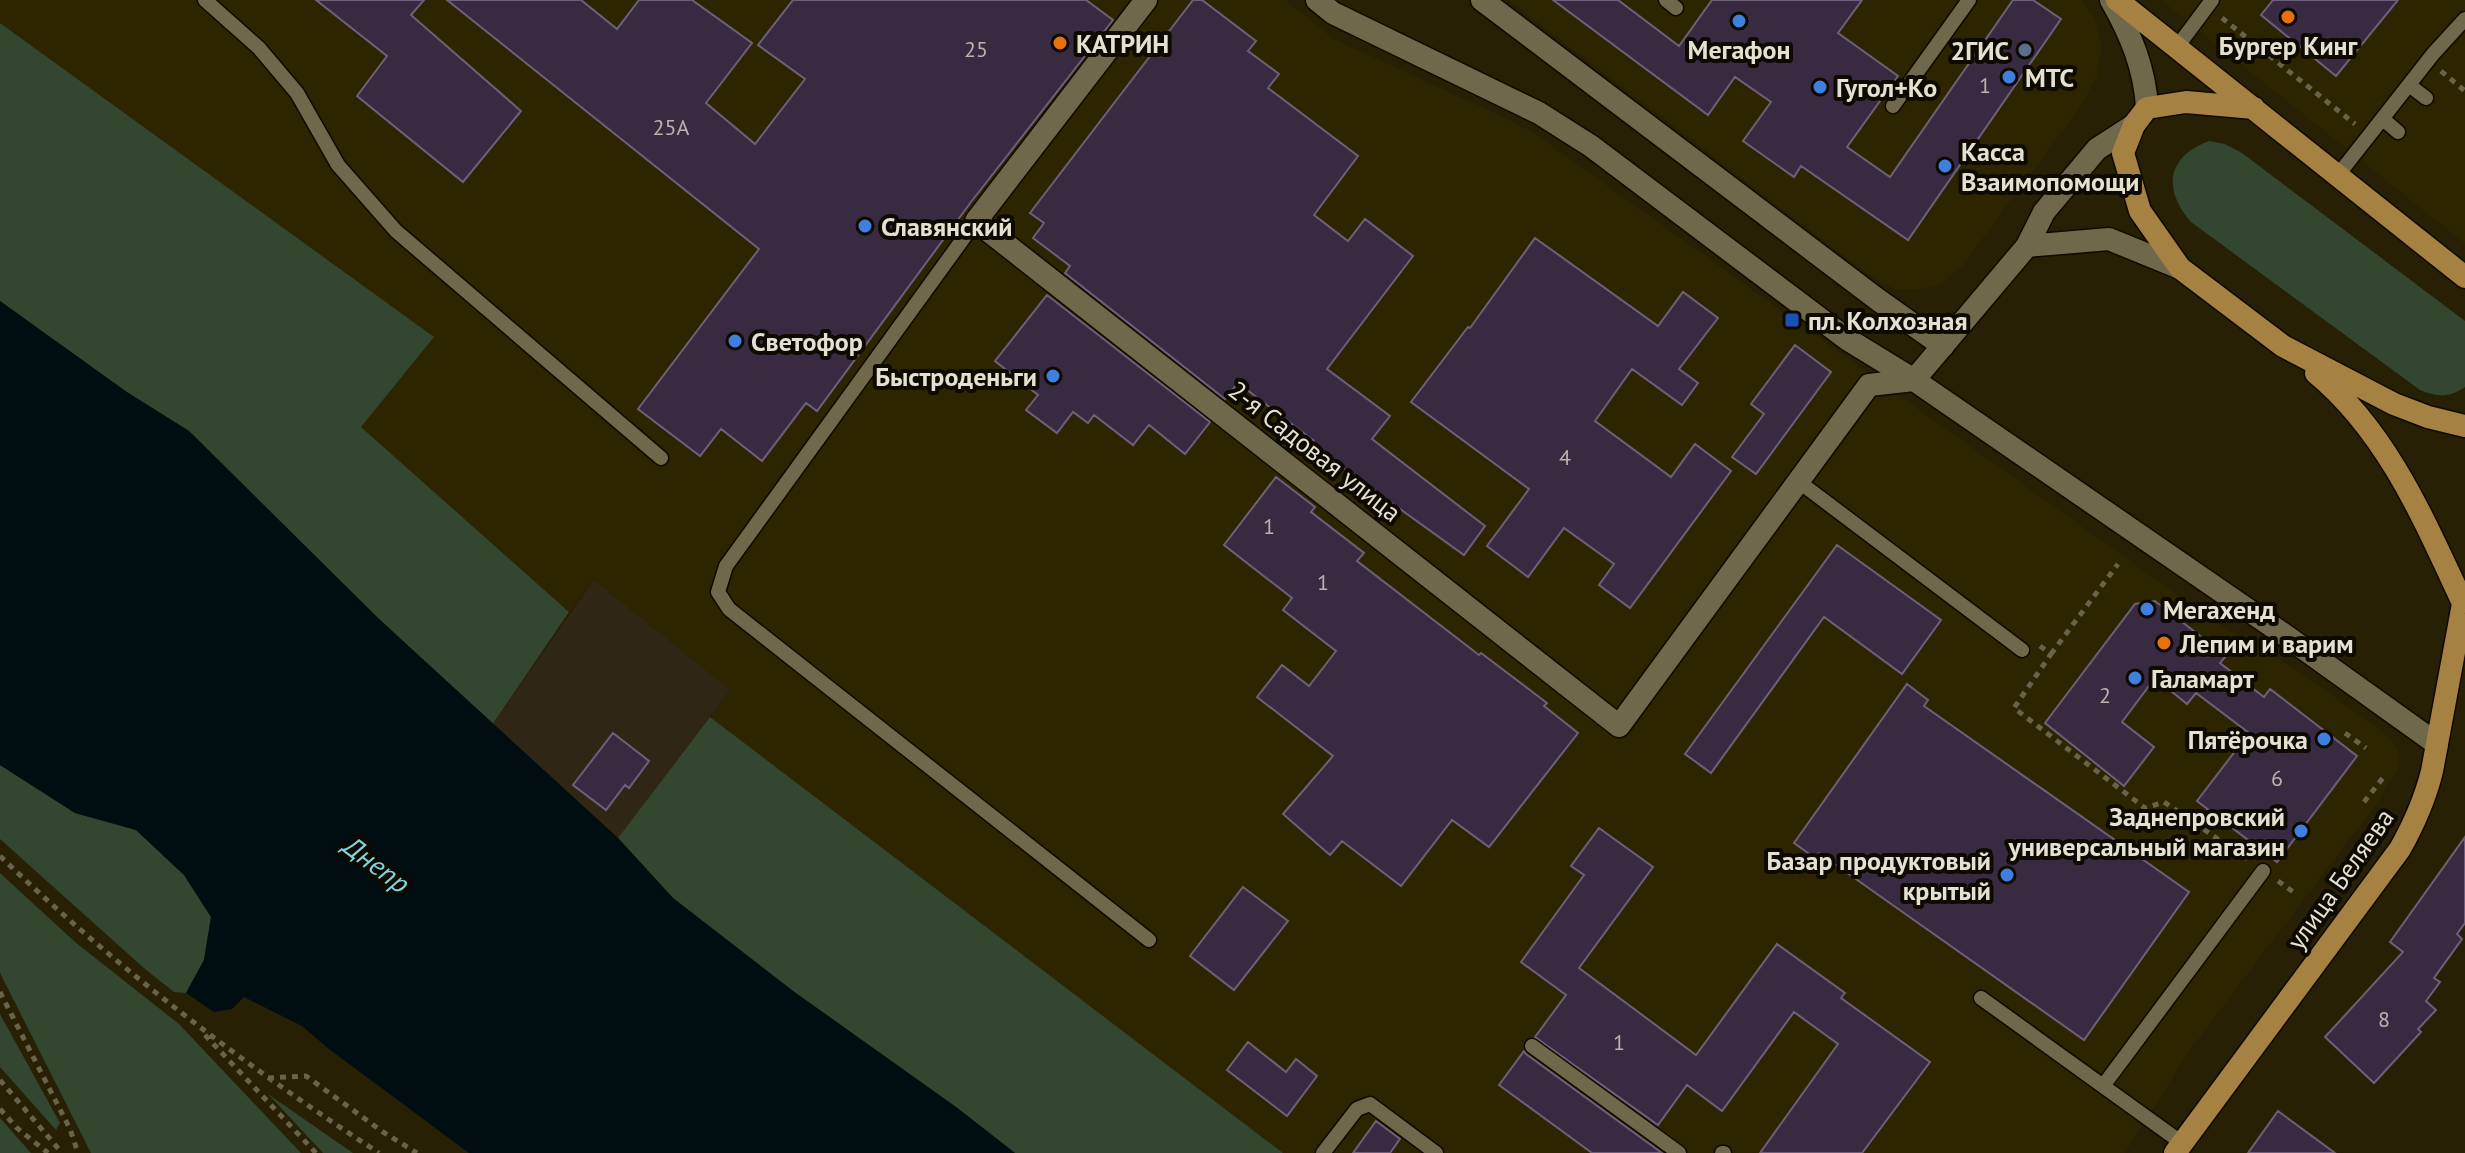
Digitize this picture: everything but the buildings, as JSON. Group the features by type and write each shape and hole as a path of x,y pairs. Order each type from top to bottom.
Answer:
{"main road":[{"path":"2114,0 2465,277"},
{"path":"2254,108 2186,102 2140,117 2123,153 2140,211 2180,268 2283,346 2354,410 2378,442 2416,504 2464,598"},
{"path":"2283,346 2394,404 2465,426"},
{"name":"улица Беляева","path":"2179,1148 2400,849 2425,799 2464,598"}],"street":[{"path":"976,221 1146,0"},
{"path":"1317,0 1333,13 1539,113 1591,146 1847,339 1914,380 2289,638 2437,744"},
{"path":"1482,0 1943,346"},
{"path":"1798,481 1869,385 1914,380 2027,246 2044,212 2097,149 2140,117 2146,83 2114,0"},
{"name":"2-я Садовая улица","path":"976,221 1619,726 1798,481"},
{"path":"2027,246 2109,239 2180,268"}],"lane":[{"path":"205,0 259,48 297,93 338,165 396,231 661,458"},
{"path":"1893,106 1969,0"},
{"path":"2177,47 2210,3"},
{"path":"2338,175 2428,60 2465,19"},
{"path":"2409,85 2426,98"},
{"path":"2383,119 2398,132"},
{"path":"976,221 726,566 718,592 729,609 1149,940"},
{"path":"1798,481 2022,650"},
{"path":"2103,1086 2263,871"},
{"path":"1981,998 2103,1086 2179,1148"},
{"path":"1532,1046 1679,1153"},
{"path":"1323,1153 1357,1109 1370,1104 1436,1153"}],"path":[{"path":"2210,3 2370,135"},
{"path":"2428,60 2465,91"},
{"path":"2118,564 2014,708 2145,808 2164,802 2296,894"},
{"path":"2039,645 2051,654"},
{"path":"2345,733 2366,748"},
{"path":"2364,802 2386,774"},
{"path":"0,856 146,986 268,1078 379,1153"},
{"path":"0,992 70,1129 78,1153"},
{"path":"194,1023 316,1153"},
{"path":"268,1078 306,1076 417,1153"},
{"path":"0,1080 62,1153"},
{"path":"0,1109 17,1128 48,1153"}],"shaded area":[{"path":"0,0 1286,0 1332,38 1532,132 2212,620 2291,666 2368,721 2392,740 2399,753 2399,766 2380,799 2190,1050 2125,1153 1283,1153 710,717 729,691 594,580 569,612 361,427 433,337 0,23"},
{"path":"1508,0 2082,0 2095,18 2102,45 2097,76 2081,106 1962,266 1940,284 1919,290 1895,289 1873,278"},
{"path":"2161,0 2465,0 2465,244"},
{"path":"594,580 730,690 618,838 492,725"}],"green space":[{"path":"0,23 434,337 361,427 569,612 492,725 378,618 189,431 127,393 0,301"},
{"path":"2209,141 2225,144 2242,153 2465,321 2465,387 2443,395 2420,390 2191,222 2176,198 2173,176 2184,156"},
{"path":"710,717 1283,1153 1015,1153 793,991 673,898 618,838"},
{"path":"0,765 75,813 136,830 184,875 211,917 204,960 186,993 174,992 145,969 0,839"},
{"path":"0,873 75,942 179,1024 301,1153 91,1153 0,973"},
{"path":"0,1014 60,1123 56,1130 0,1067"},
{"path":"268,1094 353,1153 323,1153"},
{"path":"0,1118 31,1153 0,1153"}],"water":[{"name":"Днепр","path":"0,301 127,392 189,431 378,618 618,838 673,898 793,991 1015,1153 469,1153 302,1026 244,997 232,1009 214,1012 186,993 204,960 211,917 184,875 136,830 75,813 0,765"}],"place":[{"name":"Бургер Кинг","path":"2288,17"},
{"name":"Мегафон","path":"1739,21"},
{"name":"КАТРИН","path":"1060,43"},
{"name":"2ГИС","path":"2025,50"},
{"name":"МТС","path":"2009,77"},
{"name":"Гугол+Ко","path":"1820,87"},
{"name":"Касса Взаимопомощи","path":"1945,166"},
{"name":"Славянский","path":"865,226"},
{"name":"пл. Колхозная","path":"1792,320"},
{"name":"Светофор","path":"735,341"},
{"name":"Быстроденьги","path":"1053,376"},
{"name":"Мегахенд","path":"2147,609"},
{"name":"Лепим и варим","path":"2164,643"},
{"name":"Галамарт","path":"2135,678"},
{"name":"Пятёрочка","path":"2324,739"},
{"name":"Заднепровский универсальный магазин","path":"2301,831"},
{"name":"Базар продуктовый крытый","path":"2007,875"}]}
